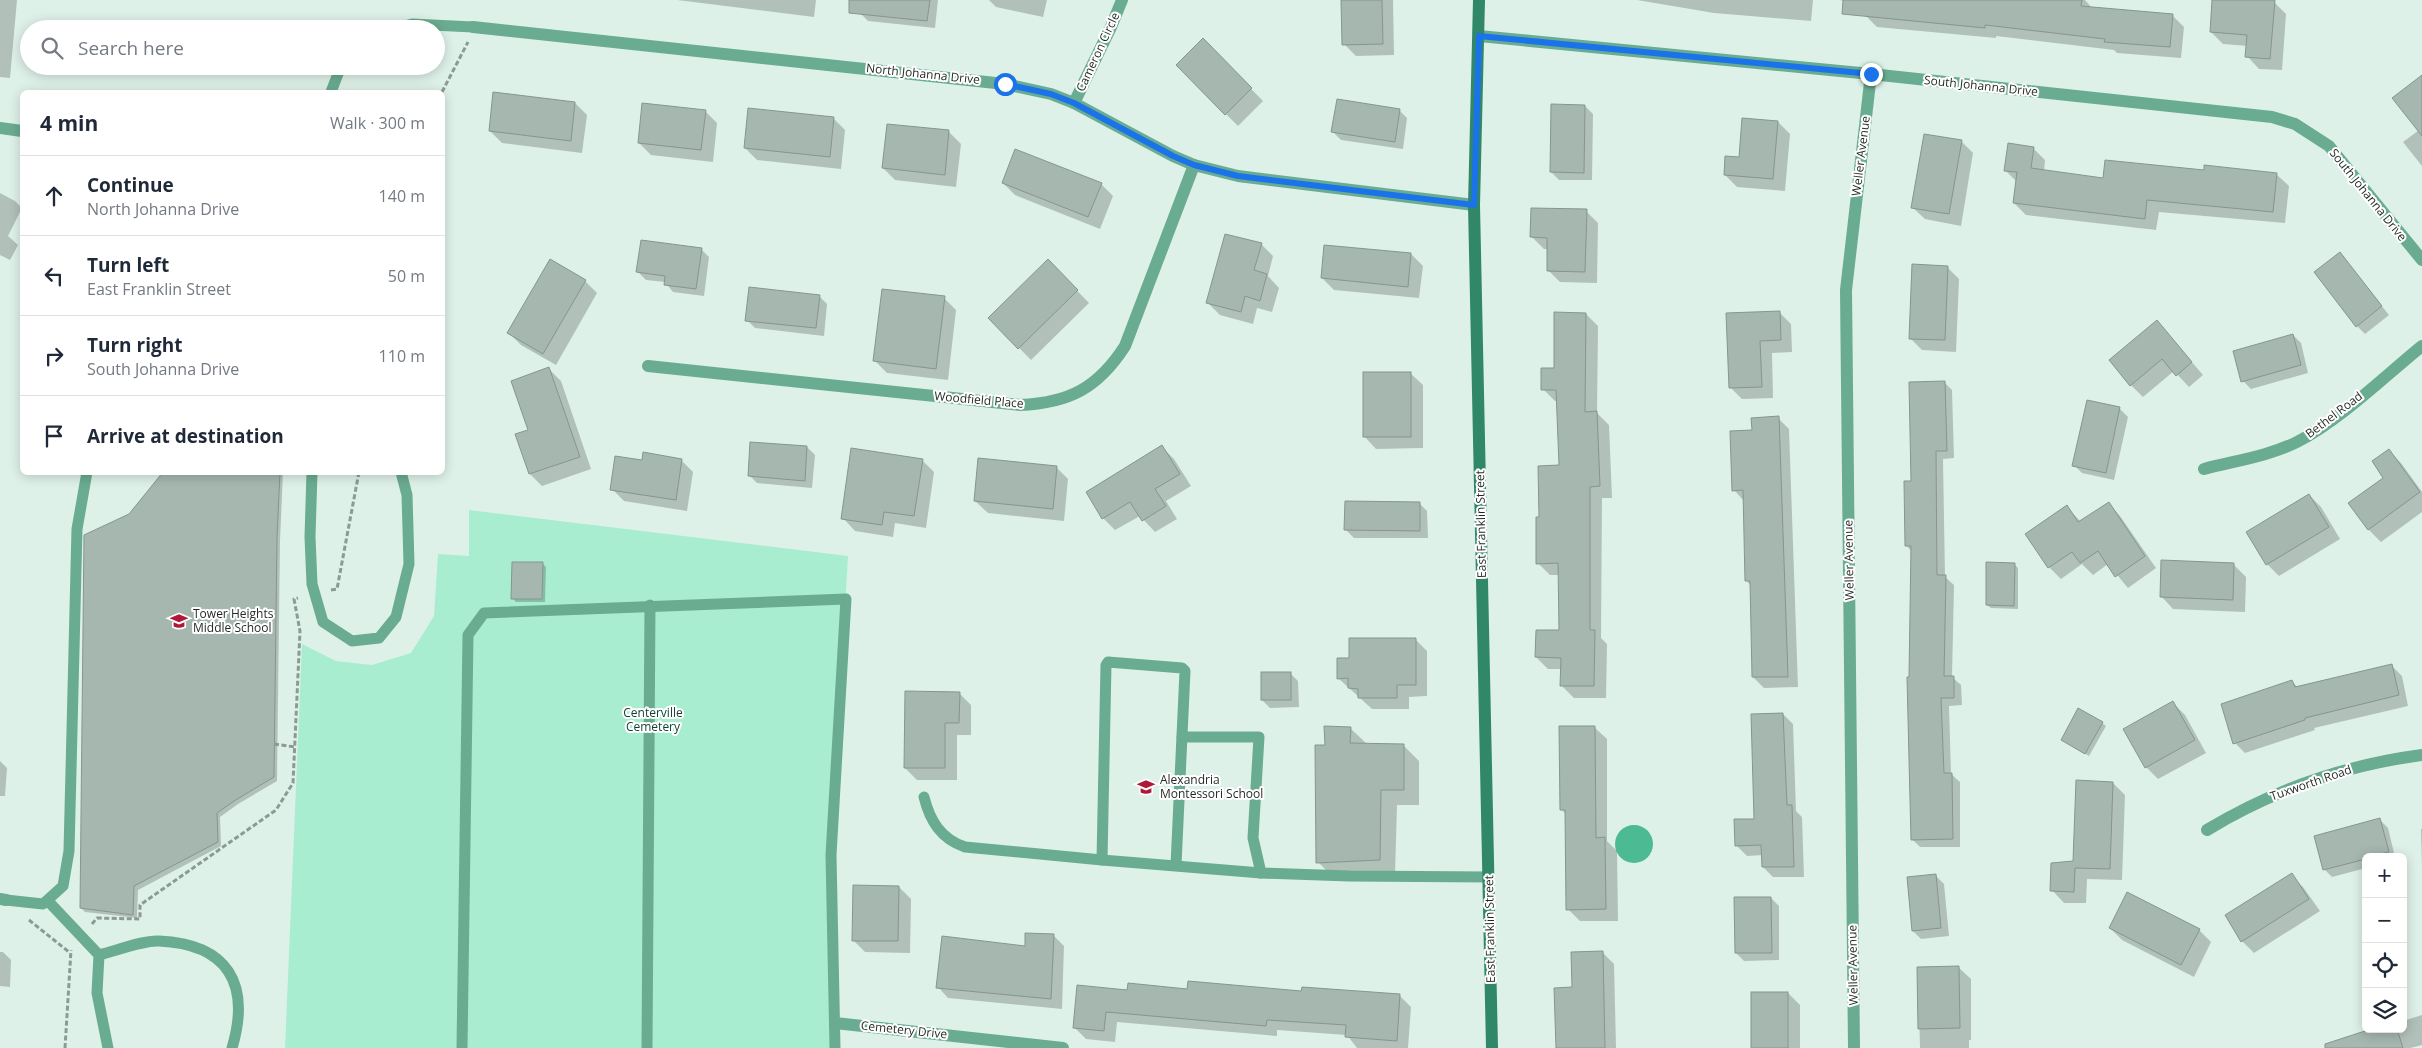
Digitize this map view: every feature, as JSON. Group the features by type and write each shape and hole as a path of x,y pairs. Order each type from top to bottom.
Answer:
{"street":[{"name":"Cameron Circle","path":"1074,103 1122,0"},
{"name":"East Franklin Street","path":"1479,0 1474,205 1492,1048"},
{"name":"North Johanna Drive","path":"473,27 969,78 1051,94 1074,103 1173,156 1194,165 1238,176 1474,205"},
{"name":"South Johanna Drive","path":"1479,36 1871,74 2272,117 2295,124 2329,146 2422,260"},
{"name":"Weller Avenue","path":"1854,1048 1846,290 1871,74"},
{"path":"0,128 20,131"},
{"name":"Woodfield Place","path":"648,366 1020,405 1060,400 1082,391 1097,380 1113,364 1124,346 1194,165"},
{"name":"Bethel Road","path":"2204,469 2269,452 2295,443 2318,430 2422,346"},
{"name":"Tuxworth Road","path":"2207,830 2235,813 2289,789 2384,760 2422,755"},
{"name":"Cemetery Drive","path":"835,1023 1063,1048"}],"lane":[{"path":"445,26 473,27"},
{"path":"332,90 338,75"},
{"path":"3,899 43,904 63,886 69,851 76,529 86,475"},
{"path":"312,475 310,537 312,584 323,622 352,641 379,638 396,617 409,564 407,495 402,475"},
{"path":"462,1048 468,635 484,613 650,605 846,599 831,855 835,1048"},
{"path":"647,1048 650,605"},
{"path":"1102,860 1106,663 1184,668 1176,865"},
{"path":"1182,737 1259,737 1253,838 1261,873"},
{"path":"924,798 932,821 939,831 946,838 965,847 1261,873 1489,877"},
{"path":"48,901 99,955 97,993 108,1048"},
{"path":"99,955 158,940 201,947 223,962 237,987 239,1012 232,1048"}],"path":[{"path":"443,90 466,49 473,27"},
{"path":"65,1048 70,952 97,918 140,919 140,905 276,810 293,784 300,631 294,599 337,589 358,475"},
{"path":"274,744 295,747"},
{"path":"3,899 70,952"}],"green space":[{"name":"Centerville Cemetery","path":"469,510 848,556 831,855 835,1048 285,1048 302,644 336,661 372,665 411,653 434,616 438,554 469,556"}],"shaded area":[{"path":"1634,825 1641,826 1647,831 1652,837 1652,851 1647,857 1641,862 1634,863 1627,862 1621,857 1616,851 1615,844 1616,837 1621,831 1627,826"}],"building":[{"path":"849,0 930,0 927,21 849,13"},
{"path":"1341,0 1382,0 1383,44 1342,45"},
{"path":"1843,0 2082,0 2081,6 2173,14 2170,47 2104,42 2105,39 1985,25 1985,28 1842,14"},
{"path":"2212,0 2275,0 2270,59 2245,57 2247,35 2210,32"},
{"path":"1203,38 1252,88 1225,115 1176,65"},
{"path":"2422,75 2422,136 2392,98"},
{"path":"493,92 575,102 571,141 489,131"},
{"path":"1337,99 1400,109 1395,142 1331,132"},
{"path":"642,103 706,110 701,150 638,143"},
{"path":"1551,104 1585,105 1584,173 1550,172"},
{"path":"748,108 834,117 830,157 744,148"},
{"path":"1742,118 1778,121 1773,179 1724,175 1725,156 1739,157"},
{"path":"887,124 949,130 945,175 882,168"},
{"path":"1924,134 1962,140 1949,214 1911,208"},
{"path":"2008,143 2034,147 2031,168 2103,178 2105,160 2204,170 2204,165 2277,173 2273,212 2147,200 2145,219 2013,203 2017,172 2004,171"},
{"path":"1015,149 1102,183 1088,217 1002,183"},
{"path":"1531,208 1587,209 1585,272 1547,271 1547,238 1530,237"},
{"path":"1225,234 1262,243 1254,270 1267,274 1260,301 1245,296 1241,312 1206,303"},
{"path":"641,240 702,248 696,289 664,285 665,276 636,272"},
{"path":"1324,245 1411,253 1408,287 1321,278"},
{"path":"2340,252 2382,306 2356,327 2314,272"},
{"path":"550,259 586,280 543,354 507,333"},
{"path":"1048,259 1078,290 1018,349 988,318"},
{"path":"1912,264 1948,266 1945,340 1909,339"},
{"path":"749,287 820,295 816,328 745,321"},
{"path":"882,289 945,296 936,369 873,361"},
{"path":"1780,311 1781,340 1760,341 1762,387 1729,388 1726,313"},
{"path":"1554,312 1586,313 1585,412 1597,411 1600,486 1590,487 1590,630 1595,630 1594,686 1560,686 1561,658 1535,657 1536,630 1559,630 1558,563 1536,564 1536,517 1539,517 1538,466 1559,465 1556,390 1541,390 1541,368 1554,368"},
{"path":"2157,320 2192,362 2176,376 2162,359 2130,386 2109,360"},
{"path":"2293,334 2301,365 2241,382 2233,351"},
{"path":"549,367 580,457 529,474 515,434 528,430 511,381"},
{"path":"1363,372 1411,372 1411,437 1363,437"},
{"path":"1945,381 1947,451 1936,451 1937,575 1946,575 1944,676 1954,676 1954,698 1941,698 1944,773 1952,773 1953,839 1911,840 1907,677 1909,677 1911,546 1905,546 1904,481 1911,481 1909,382"},
{"path":"2087,400 2120,407 2106,473 2072,466"},
{"path":"1779,416 1788,677 1752,677 1750,581 1745,581 1743,490 1732,491 1730,431 1752,430 1751,418"},
{"path":"750,442 807,446 805,481 748,476"},
{"path":"1162,445 1180,474 1155,489 1166,506 1142,521 1130,502 1102,519 1086,492"},
{"path":"851,448 923,459 914,516 884,512 882,525 841,519"},
{"path":"2389,449 2420,492 2368,530 2348,503 2383,478 2372,461"},
{"path":"643,452 682,459 676,500 610,490 615,456 642,460"},
{"path":"978,458 1057,466 1053,509 974,501"},
{"name":"Tower Heights Middle School","path":"161,475 280,475 277,537 274,777 217,813 218,842 134,886 133,915 80,908 84,535 129,514"},
{"path":"2309,494 2329,527 2266,565 2246,532"},
{"path":"1345,501 1420,502 1420,531 1344,530"},
{"path":"2109,502 2145,556 2115,577 2098,551 2080,563 2072,552 2048,568 2025,534 2067,505 2078,522"},
{"path":"2161,560 2234,563 2233,600 2160,597"},
{"path":"512,562 543,562 542,599 511,599"},
{"path":"1986,562 2015,563 2014,606 1986,605"},
{"path":"1349,638 1416,638 1416,685 1397,685 1397,698 1358,698 1358,689 1348,688 1348,678 1337,679 1337,658 1349,658"},
{"path":"2392,664 2399,695 2305,718 2305,720 2233,744 2221,704 2292,680 2295,687"},
{"path":"1261,672 1291,672 1291,700 1261,700"},
{"path":"905,691 960,692 959,723 945,723 945,768 904,768"},
{"path":"2173,701 2195,740 2145,768 2123,729"},
{"path":"2078,708 2103,722 2085,754 2061,740"},
{"path":"1783,713 1787,805 1792,805 1794,867 1762,867 1761,845 1735,846 1734,819 1754,819 1751,714"},
{"path":"1324,726 1351,727 1350,743 1404,744 1404,790 1381,790 1380,860 1316,863 1315,745 1325,745"},
{"path":"1559,726 1595,726 1596,838 1605,837 1606,909 1566,910 1565,810 1560,810"},
{"path":"2076,780 2113,782 2110,869 2075,868 2074,892 2050,891 2051,863 2073,861"},
{"path":"2380,818 2389,852 2362,853 2362,860 2323,870 2314,836"},
{"path":"2292,873 2309,899 2241,942 2225,915"},
{"path":"1936,874 1941,928 1912,931 1907,877"},
{"path":"853,885 899,886 898,941 852,941"},
{"path":"2127,892 2200,929 2181,965 2109,928"},
{"path":"1734,897 1771,897 1772,953 1735,953"},
{"path":"1025,933 1054,934 1051,999 936,988 942,936 1025,946"},
{"path":"1603,951 1605,1048 1556,1048 1554,988 1572,987 1571,952"},
{"path":"1959,966 1960,1028 1918,1029 1917,967"},
{"path":"1188,981 1301,991 1302,987 1400,994 1397,1041 1345,1037 1346,1025 1267,1020 1266,1026 1106,1012 1104,1031 1073,1028 1077,985 1127,990 1128,983 1187,989"},
{"path":"1751,992 1788,992 1788,1048 1751,1048"},
{"path":"2362,1032 2398,1033 2403,1048 2325,1048 2325,1044"}],"place":[{"name":"Tower Heights Middle School","path":"179,621"},
{"name":"Alexandria Montessori School","path":"1146,787"}],"route":[{"path":"1005,84 1051,94 1074,103 1173,156 1194,165 1238,176 1474,205 1479,36 1871,74"}]}
